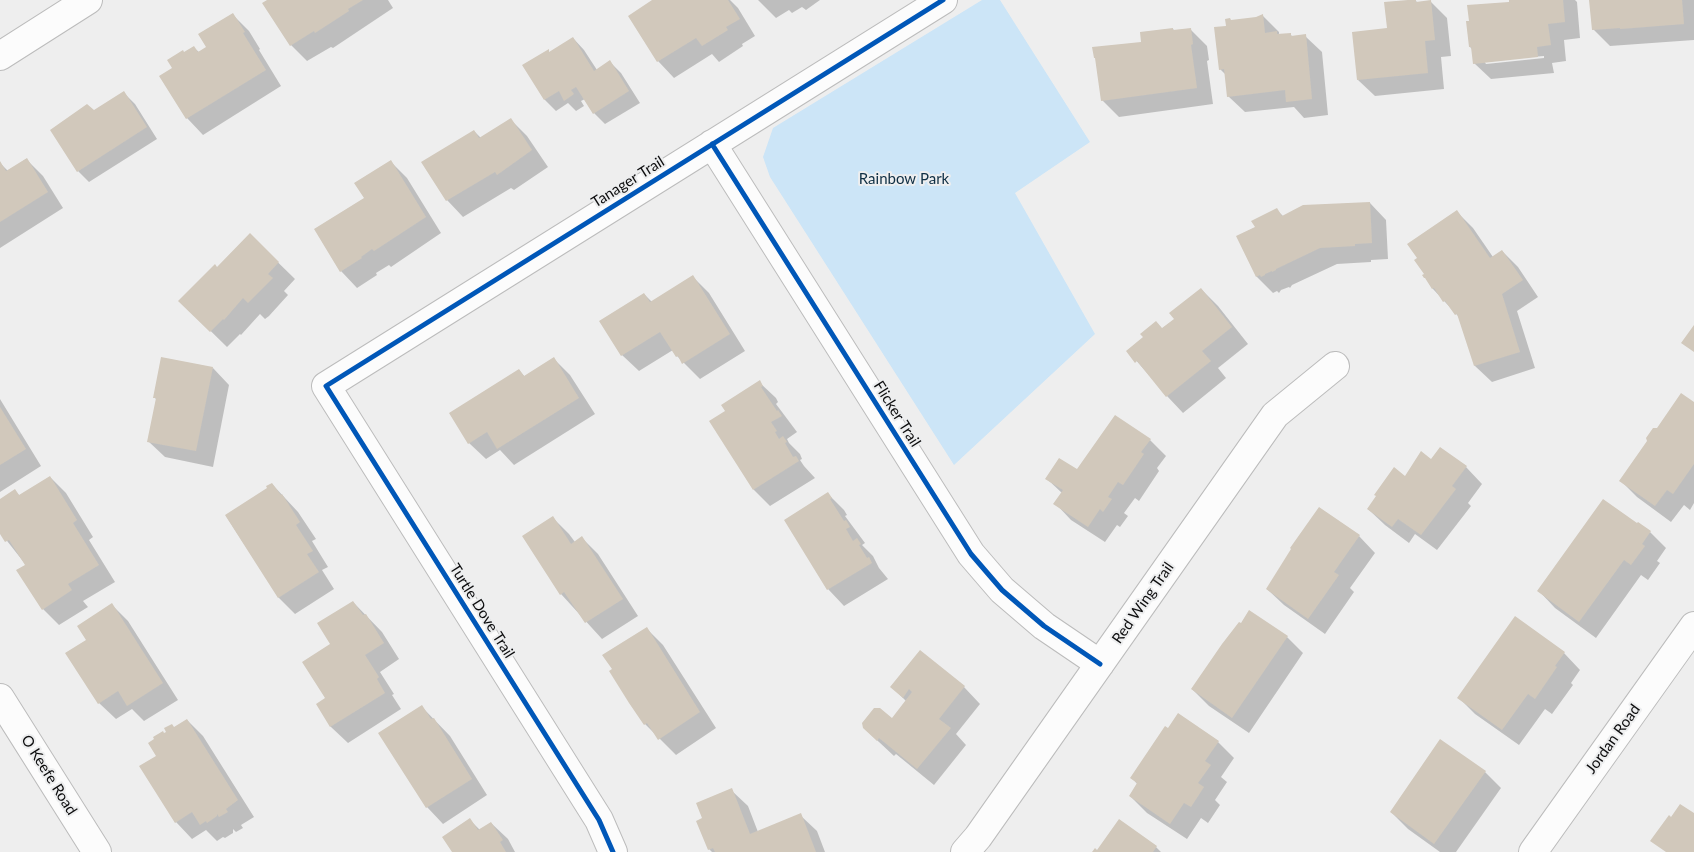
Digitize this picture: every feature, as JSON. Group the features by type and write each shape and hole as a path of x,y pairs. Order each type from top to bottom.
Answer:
{"street":[{"path":"0,56 88,0"},
{"name":"Tanager Trail","path":"326,386 943,0"},
{"name":"Flicker Trail","path":"712,144 971,554 1002,590 1044,626 1100,664"},
{"name":"Red Wing Trail","path":"965,852 978,837 1275,415 1334,366"},
{"name":"Turtle Dove Trail","path":"326,386 599,820 613,852"},
{"name":"Jordan Road","path":"1533,852 1694,626"},
{"name":"O Keefe Road","path":"0,698 98,852"}],"green space":[{"name":"Rainbow Park","path":"982,0 1000,0 1090,142 1015,193 1095,334 954,465 770,177 763,157 773,128"}],"building":[{"path":"267,0 363,0 315,33 314,31 290,46 262,3"},
{"path":"652,0 728,0 740,19 726,27 728,30 702,46 696,38 657,62 628,16"},
{"path":"1416,0 1416,2 1431,0 1435,40 1425,41 1428,73 1357,80 1352,32 1387,28 1384,2"},
{"path":"1509,0 1563,0 1565,22 1548,24 1551,45 1537,47 1538,57 1473,64 1466,21 1469,21 1467,5 1509,2"},
{"path":"1589,0 1682,0 1684,24 1592,30"},
{"path":"233,13 266,70 186,119 159,76 172,68 167,60 183,50 184,52 194,46 198,52 206,47 198,34"},
{"path":"1263,14 1265,33 1277,31 1277,34 1291,33 1291,36 1306,34 1312,99 1286,102 1285,90 1227,97 1224,69 1219,70 1214,27 1226,26 1225,19 1256,17"},
{"path":"1173,28 1173,30 1191,28 1193,44 1191,45 1197,88 1101,101 1092,47 1141,42 1140,32"},
{"path":"573,37 594,71 610,60 629,91 593,114 576,87 571,90 574,94 564,101 559,91 544,100 522,65 549,49 549,52"},
{"path":"124,91 147,127 77,172 50,130 87,104 94,110"},
{"path":"511,118 532,150 497,175 495,172 446,201 421,162 474,130 479,138"},
{"path":"27,158 48,192 0,222 0,161 6,171"},
{"path":"391,160 426,217 374,251 372,249 340,272 314,229 364,198 354,183"},
{"path":"1370,202 1372,243 1320,248 1261,277 1260,275 1256,277 1236,236 1255,227 1251,221 1277,208 1282,216 1303,205"},
{"path":"1457,210 1490,258 1502,250 1523,280 1502,294 1520,352 1474,366 1457,314 1455,315 1445,301 1443,302 1434,288 1432,289 1424,278 1422,275 1424,274 1414,260 1417,258 1407,244"},
{"path":"250,233 279,262 268,274 273,278 248,303 243,298 224,320 210,332 178,301 215,264 217,267"},
{"path":"693,275 730,334 682,364 660,332 621,356 599,321 644,293 650,302"},
{"path":"1201,288 1232,327 1202,351 1211,361 1166,397 1137,361 1135,363 1126,351 1143,337 1140,334 1156,321 1162,328 1174,319 1169,313"},
{"path":"1694,325 1694,352 1681,343"},
{"path":"161,357 213,367 196,451 147,442 156,398 153,398"},
{"path":"554,357 579,398 497,449 487,432 468,444 449,413 519,369 524,376"},
{"path":"760,380 763,386 761,387 782,416 771,422 777,431 775,432 779,439 783,436 793,457 796,456 799,461 753,490 709,421 725,411 721,405"},
{"path":"1681,393 1694,402 1694,464 1673,494 1667,490 1655,506 1619,481 1647,441 1646,438 1653,428 1657,428"},
{"path":"0,407 26,449 0,465"},
{"path":"1115,415 1151,439 1141,452 1144,454 1123,485 1118,482 1108,497 1112,499 1103,512 1100,509 1088,527 1053,504 1063,490 1045,479 1059,458 1077,469"},
{"path":"1440,447 1467,466 1452,486 1456,489 1421,535 1398,519 1392,527 1367,509 1376,496 1374,495 1394,467 1405,476 1421,451 1431,459"},
{"path":"50,476 77,520 73,523 99,565 68,584 72,590 42,610 16,570 25,565 9,540 5,542 0,534 0,499 15,489 19,495"},
{"path":"272,483 282,494 300,522 296,525 313,551 307,554 319,572 278,598 225,515"},
{"path":"828,492 832,498 830,499 850,527 846,529 853,541 857,538 861,544 859,545 872,563 827,590 784,520"},
{"path":"1603,499 1651,531 1642,544 1645,546 1631,565 1624,560 1579,622 1537,591"},
{"path":"1319,507 1360,535 1334,572 1339,575 1308,619 1266,589 1290,548"},
{"path":"553,516 571,544 582,536 623,599 585,623 564,592 560,595 522,536"},
{"path":"353,601 363,615 366,614 384,643 365,655 379,677 377,679 385,693 330,727 316,704 325,698 302,662 330,644 317,623"},
{"path":"112,603 163,683 127,706 118,691 98,704 65,653 86,640 77,626"},
{"path":"1249,610 1288,636 1232,718 1191,689 1222,644 1239,622 1241,623"},
{"path":"1515,616 1565,652 1535,699 1528,694 1502,730 1457,698"},
{"path":"647,627 700,712 658,740 647,723 644,725 629,703 609,671 612,669 602,655"},
{"path":"920,650 965,686 939,719 951,728 917,769 879,738 877,741 863,728 862,723 874,708 880,708 892,718 912,692 909,689 903,698 890,687"},
{"path":"422,705 431,719 434,718 472,779 426,808 378,733"},
{"path":"1178,713 1219,741 1205,761 1211,765 1198,783 1204,787 1191,807 1184,803 1170,824 1129,796 1137,783 1130,778 1165,726 1168,728"},
{"path":"187,719 238,800 226,809 228,812 219,817 217,814 207,823 206,821 200,825 192,812 175,823 139,766 156,756 148,743 154,739 153,737 163,731 164,733 166,732 164,728 172,724 174,727"},
{"path":"1440,739 1486,771 1434,844 1390,812"},
{"path":"732,788 750,834 801,813 816,852 715,852 713,848 708,850 696,821 702,818 696,803"},
{"path":"1680,804 1694,813 1694,852 1666,852 1650,841 1669,815 1671,817"},
{"path":"470,818 478,830 491,822 503,840 500,842 506,852 452,852 442,837"},
{"path":"1119,819 1157,846 1153,852 1092,852 1095,848 1097,850"}],"cycle path":[{"path":"613,852 599,820 326,386 943,0"},
{"path":"712,144 971,554 1002,590 1044,626 1100,664"}]}
